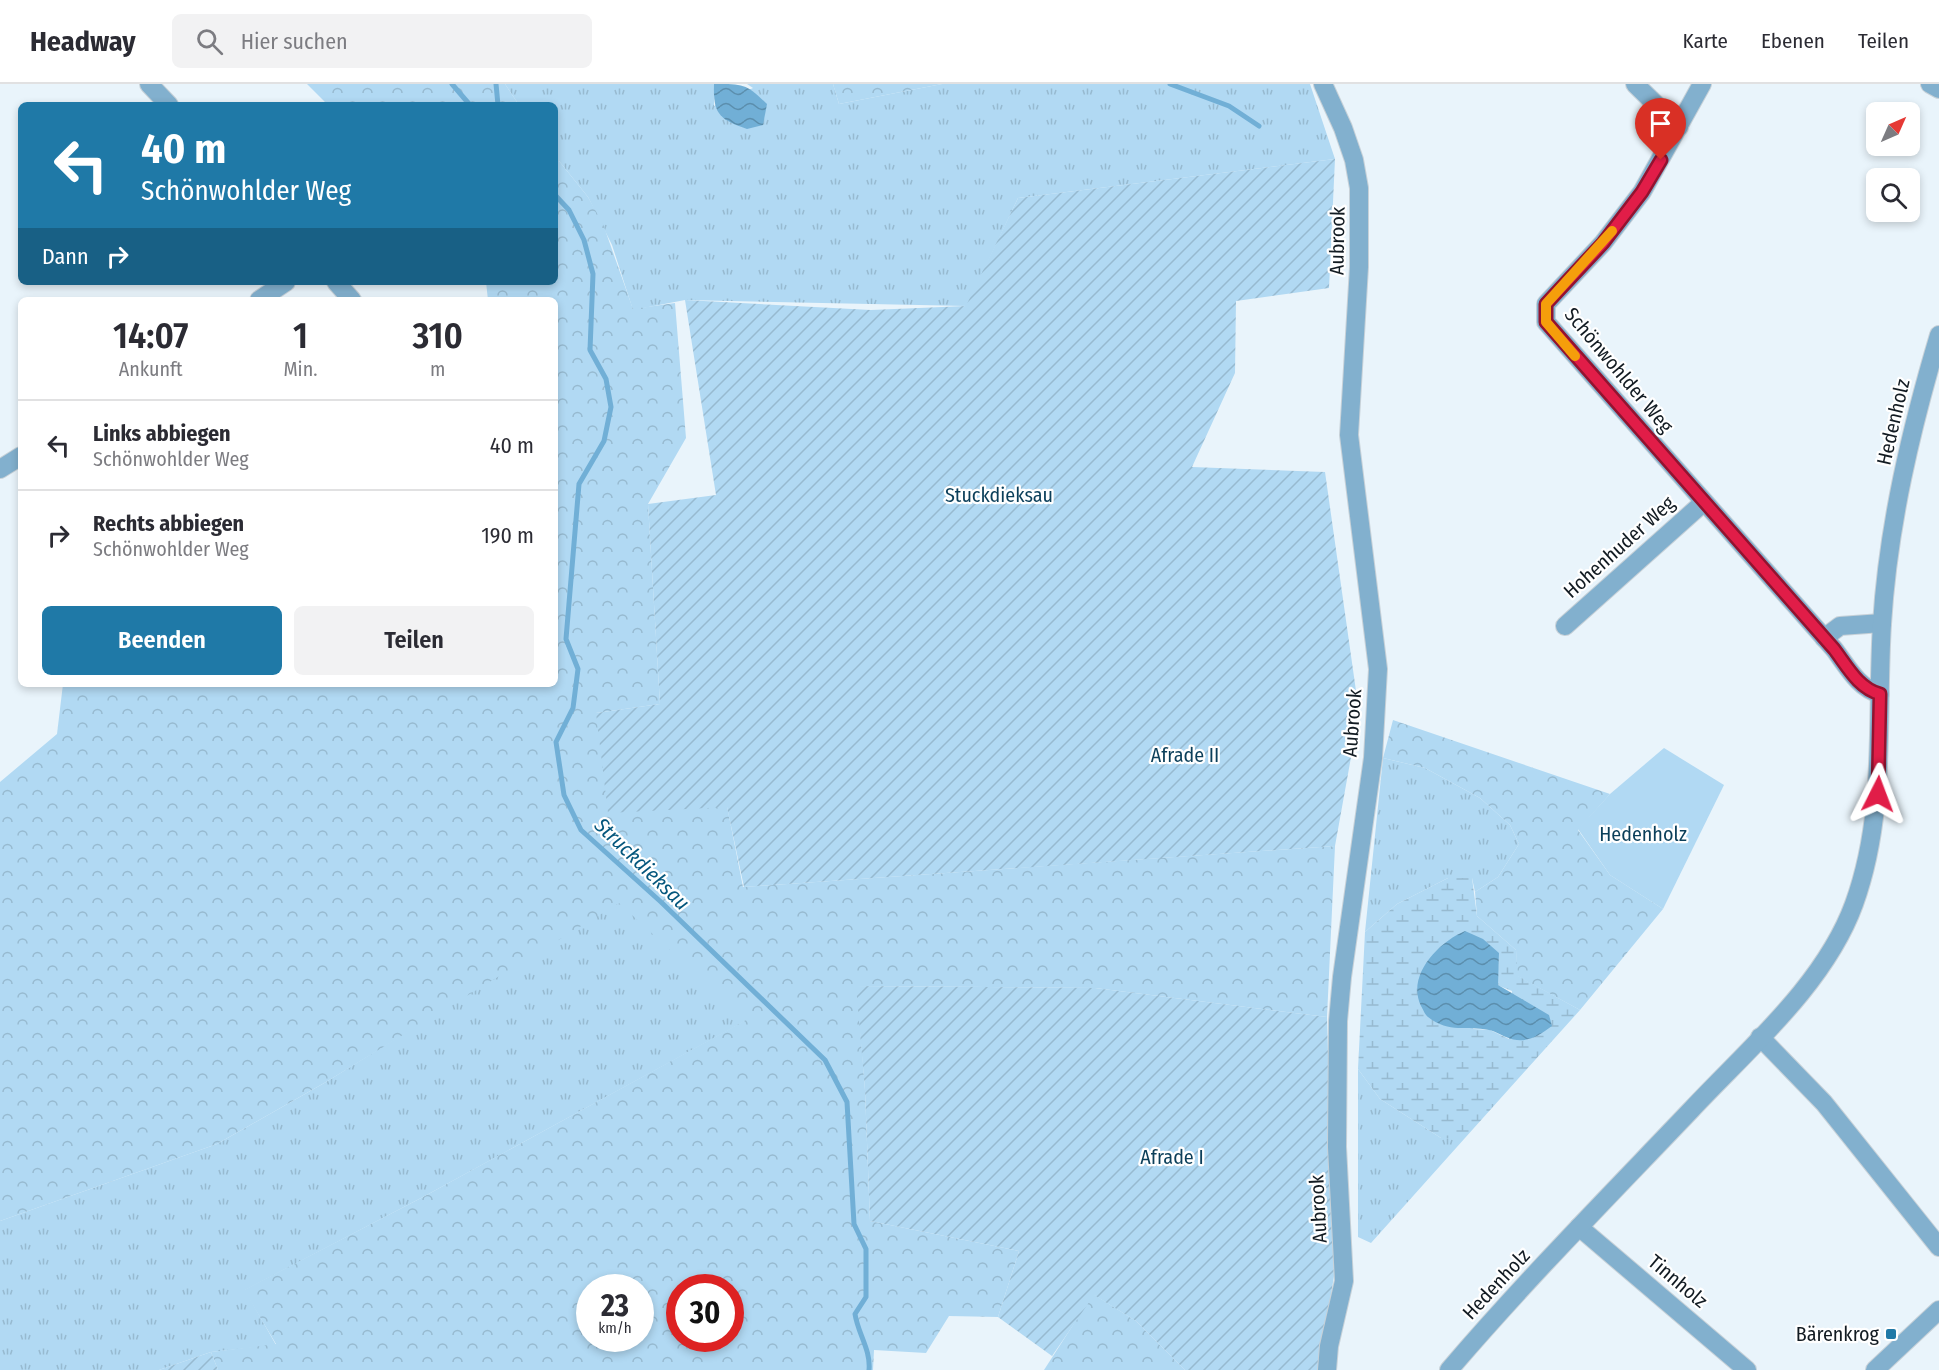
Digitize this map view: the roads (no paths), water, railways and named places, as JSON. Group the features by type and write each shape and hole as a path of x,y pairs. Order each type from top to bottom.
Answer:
{"street":[{"path":"149,84 166,102"},
{"name":"Aubrook","path":"1323,84 1343,128 1354,160 1359,188 1359,267 1349,435 1378,669 1373,758 1342,977 1338,1021 1337,1147 1344,1281 1329,1346 1327,1370"},
{"path":"1635,84 1679,127"},
{"name":"Schönwohlder Weg","path":"1702,84 1654,172 1623,218 1551,297 1545,313 1551,330 1824,638 1863,686 1880,694"},
{"path":"1930,84 1939,89"},
{"path":"264,297 282,285"},
{"path":"339,285 349,297"},
{"name":"Hedenholz","path":"1449,1370 1579,1227 1760,1037 1815,975 1838,941 1863,875 1875,818 1880,755 1882,623 1897,505 1918,407 1939,335"},
{"path":"0,469 18,458"},
{"name":"Hohenhuder Weg","path":"1565,626 1704,502"},
{"path":"1824,638 1840,627 1882,623"},
{"path":"1760,1037 1824,1103 1939,1247"},
{"name":"Tinnholz","path":"1579,1227 1747,1370"},
{"path":"1875,1370 1939,1310"}],"water":[{"path":"714,84 744,86 754,92 767,104 763,125 747,129 724,118 717,109"},
{"path":"1465,931 1483,939 1499,953 1498,985 1549,1015 1552,1026 1536,1036 1519,1040 1489,1030 1444,1026 1427,1016 1418,994 1421,972 1436,951"}],"waterway":[{"path":"452,84 467,102"},
{"name":"Struckdieksau","path":"496,84 498,102"},
{"path":"1170,84 1229,106 1259,126"},
{"name":"Struckdieksau","path":"558,198 569,210 584,240 593,274 590,350 606,379 611,407 604,441 579,484 566,639 578,669 573,708 556,742 564,795 581,830 661,902 825,1060 847,1102 854,1224 866,1249 866,1297 855,1314 868,1356 869,1370"}],"place":[{"name":"Bärenkrog","path":"1891,1334"}],"park label":[{"name":"Stuckdieksau","path":"999,495"},
{"name":"Afrade II","path":"1185,755"},
{"name":"Afrade I","path":"1172,1157"}]}
